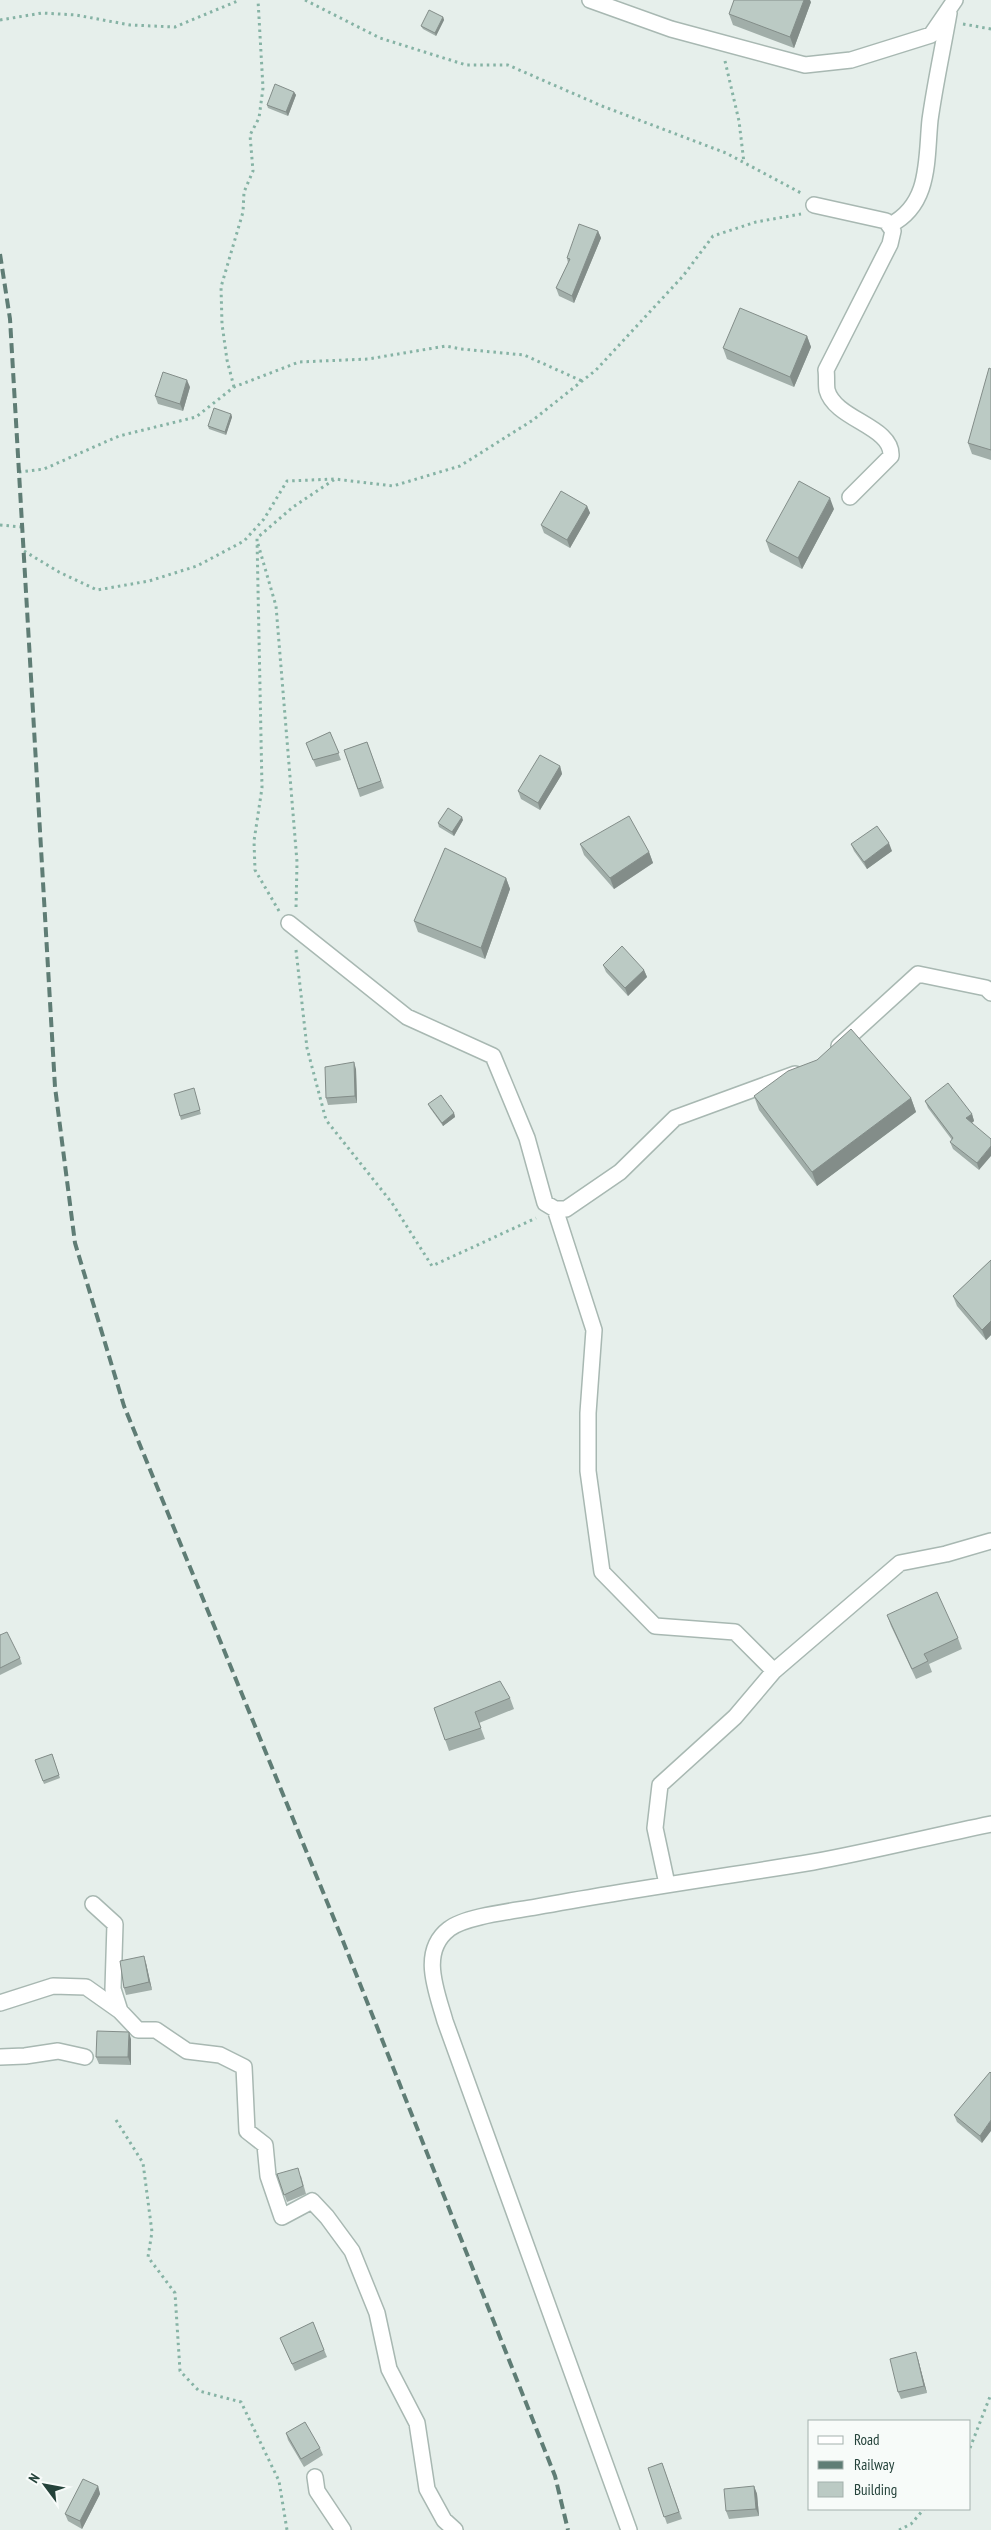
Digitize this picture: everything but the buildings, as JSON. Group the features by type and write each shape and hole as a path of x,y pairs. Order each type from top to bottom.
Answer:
{"street":[{"path":"590,0 671,29 805,65 851,60 931,35 951,10"},
{"path":"890,225 904,218 915,202 927,172 930,119 951,10"},
{"path":"814,205 886,222 893,231 890,244 826,370 827,390 835,405 885,439 891,448 891,456 850,497"},
{"path":"289,923 407,1017 493,1056 527,1138 545,1204 555,1209 566,1208 620,1172 675,1118 808,1069"},
{"path":"831,1053 918,974 986,988 991,993"},
{"path":"555,1209 594,1330 588,1413 588,1472 602,1572 655,1626 735,1632 774,1671"},
{"path":"667,1884 655,1828 660,1785 735,1717 774,1671 900,1563 946,1554 991,1541"},
{"path":"629,2530 445,2021 432,1976 431,1959 438,1942 449,1929 466,1921 667,1884 836,1858 991,1824"},
{"path":"92,1904 114,1924 113,1990 120,2011"},
{"path":"0,2003 52,1986 86,1988 120,2011 138,2030 156,2030 187,2051 220,2054 244,2067 246,2131 265,2145 268,2176 282,2217 312,2201 327,2217 352,2251 377,2313 388,2369 417,2423 427,2489 444,2520 455,2530"},
{"path":"0,2057 58,2051 85,2056"},
{"path":"315,2477 317,2492 343,2530"}],"path":[{"path":"0,20 42,13 76,15 130,25 175,27 240,0"},
{"path":"234,387 227,360 222,324 221,287 243,212 244,192 253,171 250,134 259,118 263,88 258,0"},
{"path":"24,551 59,572 97,590 149,581 197,566 244,541 264,519 287,481 335,479 393,486 460,466 533,420 582,382 625,340 683,276 713,236 756,222 807,213 814,205 807,196 726,153 602,106 508,65 466,65 380,38 305,0"},
{"path":"951,10 991,29"},
{"path":"723,42 723,55 739,122 744,164"},
{"path":"19,472 44,468 119,436 196,417 234,387 299,362 368,359 446,346 524,355 582,382"},
{"path":"289,923 277,909 255,870 254,841 262,788 256,538 293,507 335,479"},
{"path":"0,525 22,527"},
{"path":"116,2120 143,2164 152,2232 148,2257 175,2292 180,2370 199,2391 241,2402 279,2481 287,2530"},
{"path":"971,2445 991,2394"},
{"path":"900,2530 911,2524 923,2510"}],"railway":[{"path":"0,254 10,319 55,1087 75,1243 124,1406 341,1936 555,2476 568,2530"}]}
